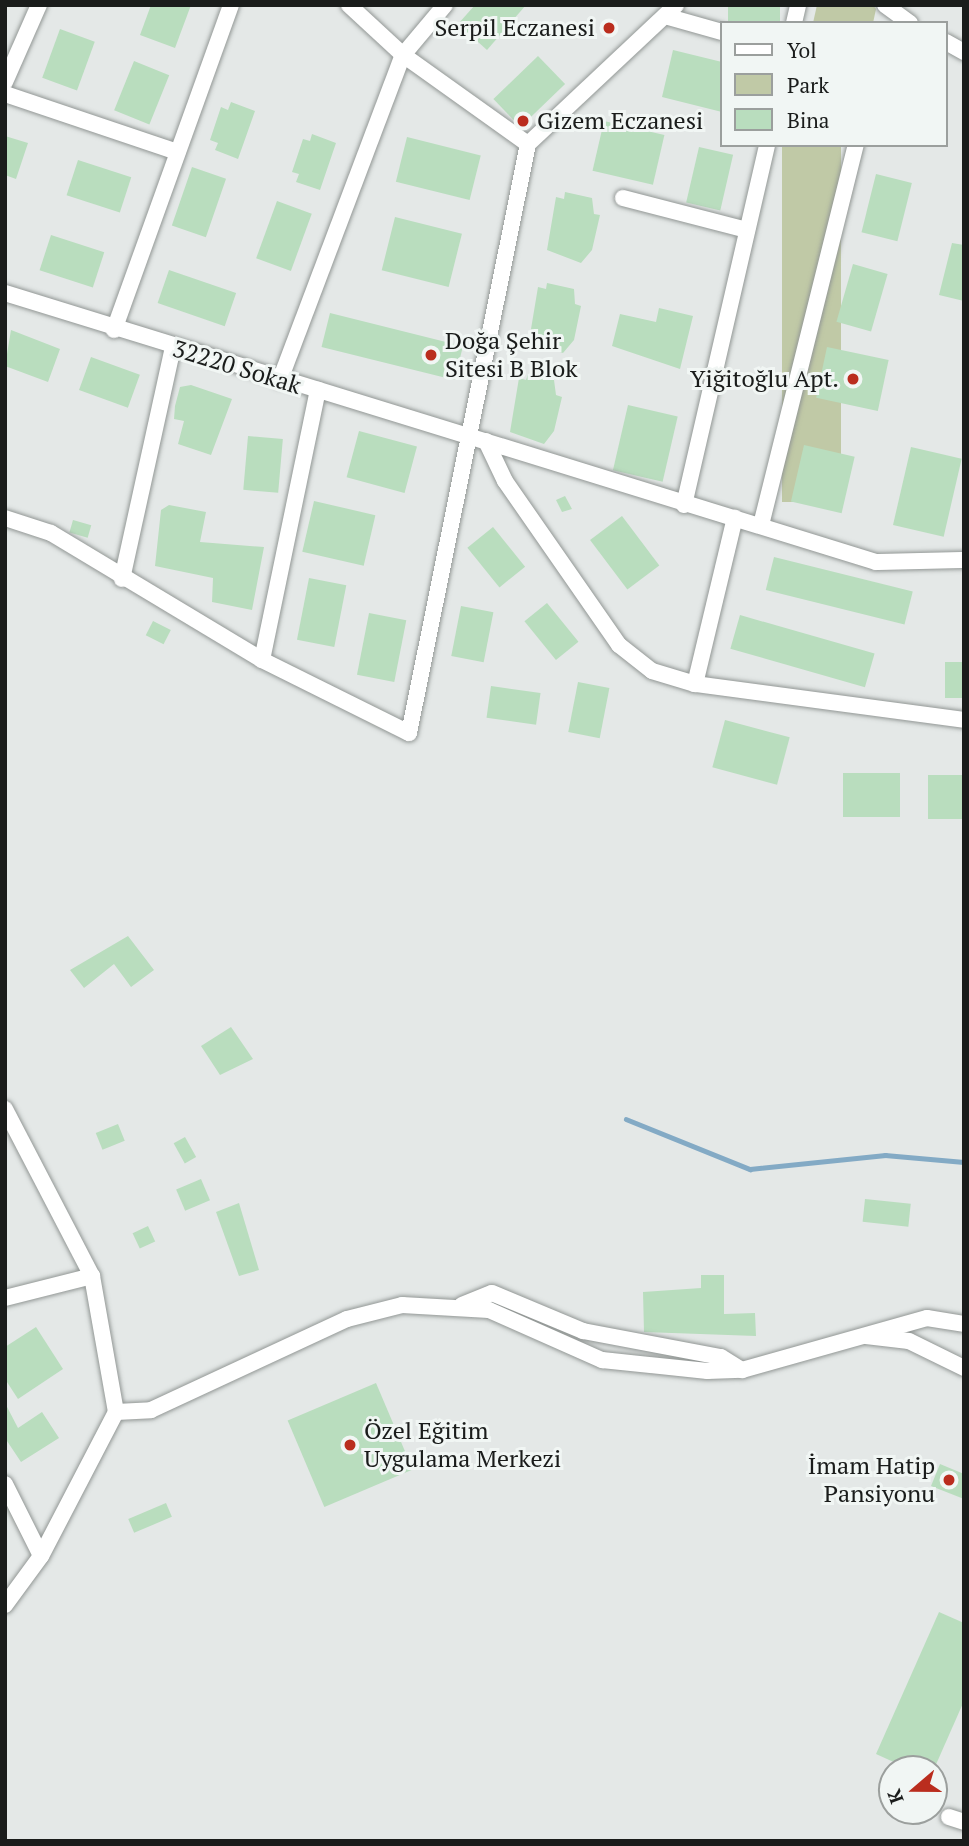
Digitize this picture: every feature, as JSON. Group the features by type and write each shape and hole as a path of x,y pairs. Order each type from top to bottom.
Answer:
{"street":[{"path":"5,82 39,5"},
{"path":"114,330 231,5"},
{"path":"349,5 403,55 528,144"},
{"path":"280,380 403,55 445,5"},
{"path":"5,518 51,533 122,579 262,660 410,733 478,438 528,144 670,10 720,32"},
{"path":"888,11 906,21"},
{"path":"948,43 964,52"},
{"path":"5,94 177,152"},
{"path":"684,505 766,147"},
{"path":"761,525 856,147"},
{"path":"623,198 747,230"},
{"name":"32220 Sokak","path":"5,293 114,330 478,438 684,505 761,525 876,562 964,560"},
{"path":"122,579 173,347"},
{"path":"262,660 318,390"},
{"path":"478,438 619,645 652,671 695,684 964,720"},
{"path":"695,684 735,518"},
{"path":"5,1109 92,1276 116,1412 41,1556 5,1605"},
{"path":"5,1298 92,1276"},
{"path":"462,1305 492,1293 583,1331 721,1357 742,1370"},
{"path":"116,1412 152,1410 347,1319 402,1305 462,1305 489,1310 602,1360 742,1370 853,1335 927,1318 964,1324"},
{"path":"853,1335 909,1341 964,1368"},
{"path":"5,1484 41,1556"}],"green space":[{"path":"817,5 873,5 876,9 873,21 813,21"},
{"path":"782,147 841,147 841,502 782,502"}],"building":[{"path":"151,5 191,5 175,48 140,35"},
{"path":"475,5 526,5 487,50 458,24"},
{"path":"728,5 780,5 780,21 728,21"},
{"path":"60,29 95,42 77,91 42,78"},
{"path":"673,50 720,62 720,112 662,97"},
{"path":"538,56 565,84 520,127 493,99"},
{"path":"134,61 169,75 149,124 114,110"},
{"path":"231,102 255,111 238,159 215,150 218,143 210,140 221,107 228,110"},
{"path":"604,121 664,135 653,185 593,171"},
{"path":"312,134 336,143 320,190 296,182 299,174 292,172 303,139 310,141"},
{"path":"5,136 28,143 16,179 5,175"},
{"path":"407,137 481,155 470,200 396,182"},
{"path":"699,147 733,155 720,210 686,203"},
{"path":"78,160 131,177 120,212 67,195"},
{"path":"192,167 226,179 206,237 172,226"},
{"path":"876,174 912,183 897,241 861,232"},
{"path":"565,192 592,198 594,214 600,215 592,250 581,263 547,250 556,197 564,199"},
{"path":"277,201 312,214 291,271 256,258"},
{"path":"395,217 462,234 449,287 382,270"},
{"path":"51,235 104,252 93,287 40,270"},
{"path":"952,243 964,245 964,301 939,295"},
{"path":"853,264 888,274 871,332 836,322"},
{"path":"169,270 236,293 225,326 158,303"},
{"path":"547,283 574,289 575,304 581,306 574,340 563,353 529,341 538,287 546,289"},
{"path":"659,308 693,316 680,369 612,346 620,314 656,322"},
{"path":"330,313 463,346 454,380 322,347"},
{"path":"11,330 60,349 48,382 5,366"},
{"name":"Yiğitoğlu Apt.","path":"827,347 889,360 878,411 816,398"},
{"path":"91,357 140,375 128,408 79,390"},
{"path":"528,374 554,380 556,395 562,397 554,431 544,444 510,432 519,378 526,380"},
{"path":"191,385 232,399 211,455 178,444 184,421 174,419 175,406 180,387"},
{"path":"628,405 678,416 663,482 613,470"},
{"path":"359,431 417,447 405,493 347,477"},
{"path":"248,436 283,439 278,493 243,490"},
{"path":"804,445 855,457 842,513 791,502"},
{"path":"911,447 962,459 944,537 893,525"},
{"path":"565,496 572,509 562,512 556,500"},
{"path":"314,501 375,515 364,566 302,552"},
{"path":"169,505 206,512 200,542 264,547 252,610 212,602 213,578 155,566 161,510"},
{"path":"622,516 659,566 627,590 590,540"},
{"path":"73,520 91,525 88,538 69,532"},
{"path":"493,527 525,567 499,587 467,548"},
{"path":"774,557 913,592 905,625 766,590"},
{"path":"309,578 346,585 334,647 297,640"},
{"path":"547,603 578,642 556,660 524,621"},
{"path":"461,606 493,612 484,662 451,656"},
{"path":"369,613 406,620 394,682 357,675"},
{"path":"740,615 875,654 865,687 730,649"},
{"path":"153,621 171,630 164,644 146,635"},
{"path":"945,662 964,662 964,698 945,698"},
{"path":"578,682 609,688 600,738 568,732"},
{"path":"491,686 541,693 536,725 487,718"},
{"path":"725,720 790,737 777,785 712,767"},
{"path":"843,773 900,773 900,817 843,817"},
{"path":"928,775 964,775 964,819 928,819"},
{"path":"128,936 154,970 131,987 114,964 84,988 70,970"},
{"path":"231,1027 253,1059 220,1075 201,1046"},
{"path":"118,1124 125,1141 102,1150 96,1133"},
{"path":"185,1137 196,1157 185,1163 174,1143"},
{"path":"201,1179 210,1200 185,1211 176,1190"},
{"path":"865,1199 911,1204 908,1227 863,1222"},
{"path":"239,1203 259,1270 239,1276 216,1212"},
{"path":"148,1226 155,1241 140,1249 133,1233"},
{"path":"701,1275 724,1275 724,1314 755,1313 756,1336 644,1332 643,1292 701,1288"},
{"path":"36,1327 63,1369 18,1399 5,1379 5,1347"},
{"name":"Özel Eğitim Uygulama Merkezi","path":"376,1383 413,1470 324,1507 288,1421"},
{"path":"5,1403 18,1428 42,1412 59,1438 21,1462 5,1438"},
{"name":"İmam Hatip Pansiyonu","path":"940,1464 964,1474 964,1499 931,1486"},
{"path":"166,1503 172,1517 134,1533 128,1519"},
{"path":"939,1612 964,1623 964,1701 940,1755 876,1754"}],"waterway":[{"path":"626,1119 750,1169 885,1155 964,1162"}],"place":[{"name":"Serpil Eczanesi","path":"609,28"},
{"name":"Gizem Eczanesi","path":"523,121"},
{"name":"Doğa Şehir Sitesi B Blok","path":"431,355"},
{"name":"Yiğitoğlu Apt.","path":"853,379"},
{"name":"Özel Eğitim Uygulama Merkezi","path":"350,1445"},
{"name":"İmam Hatip Pansiyonu","path":"949,1480"}]}
